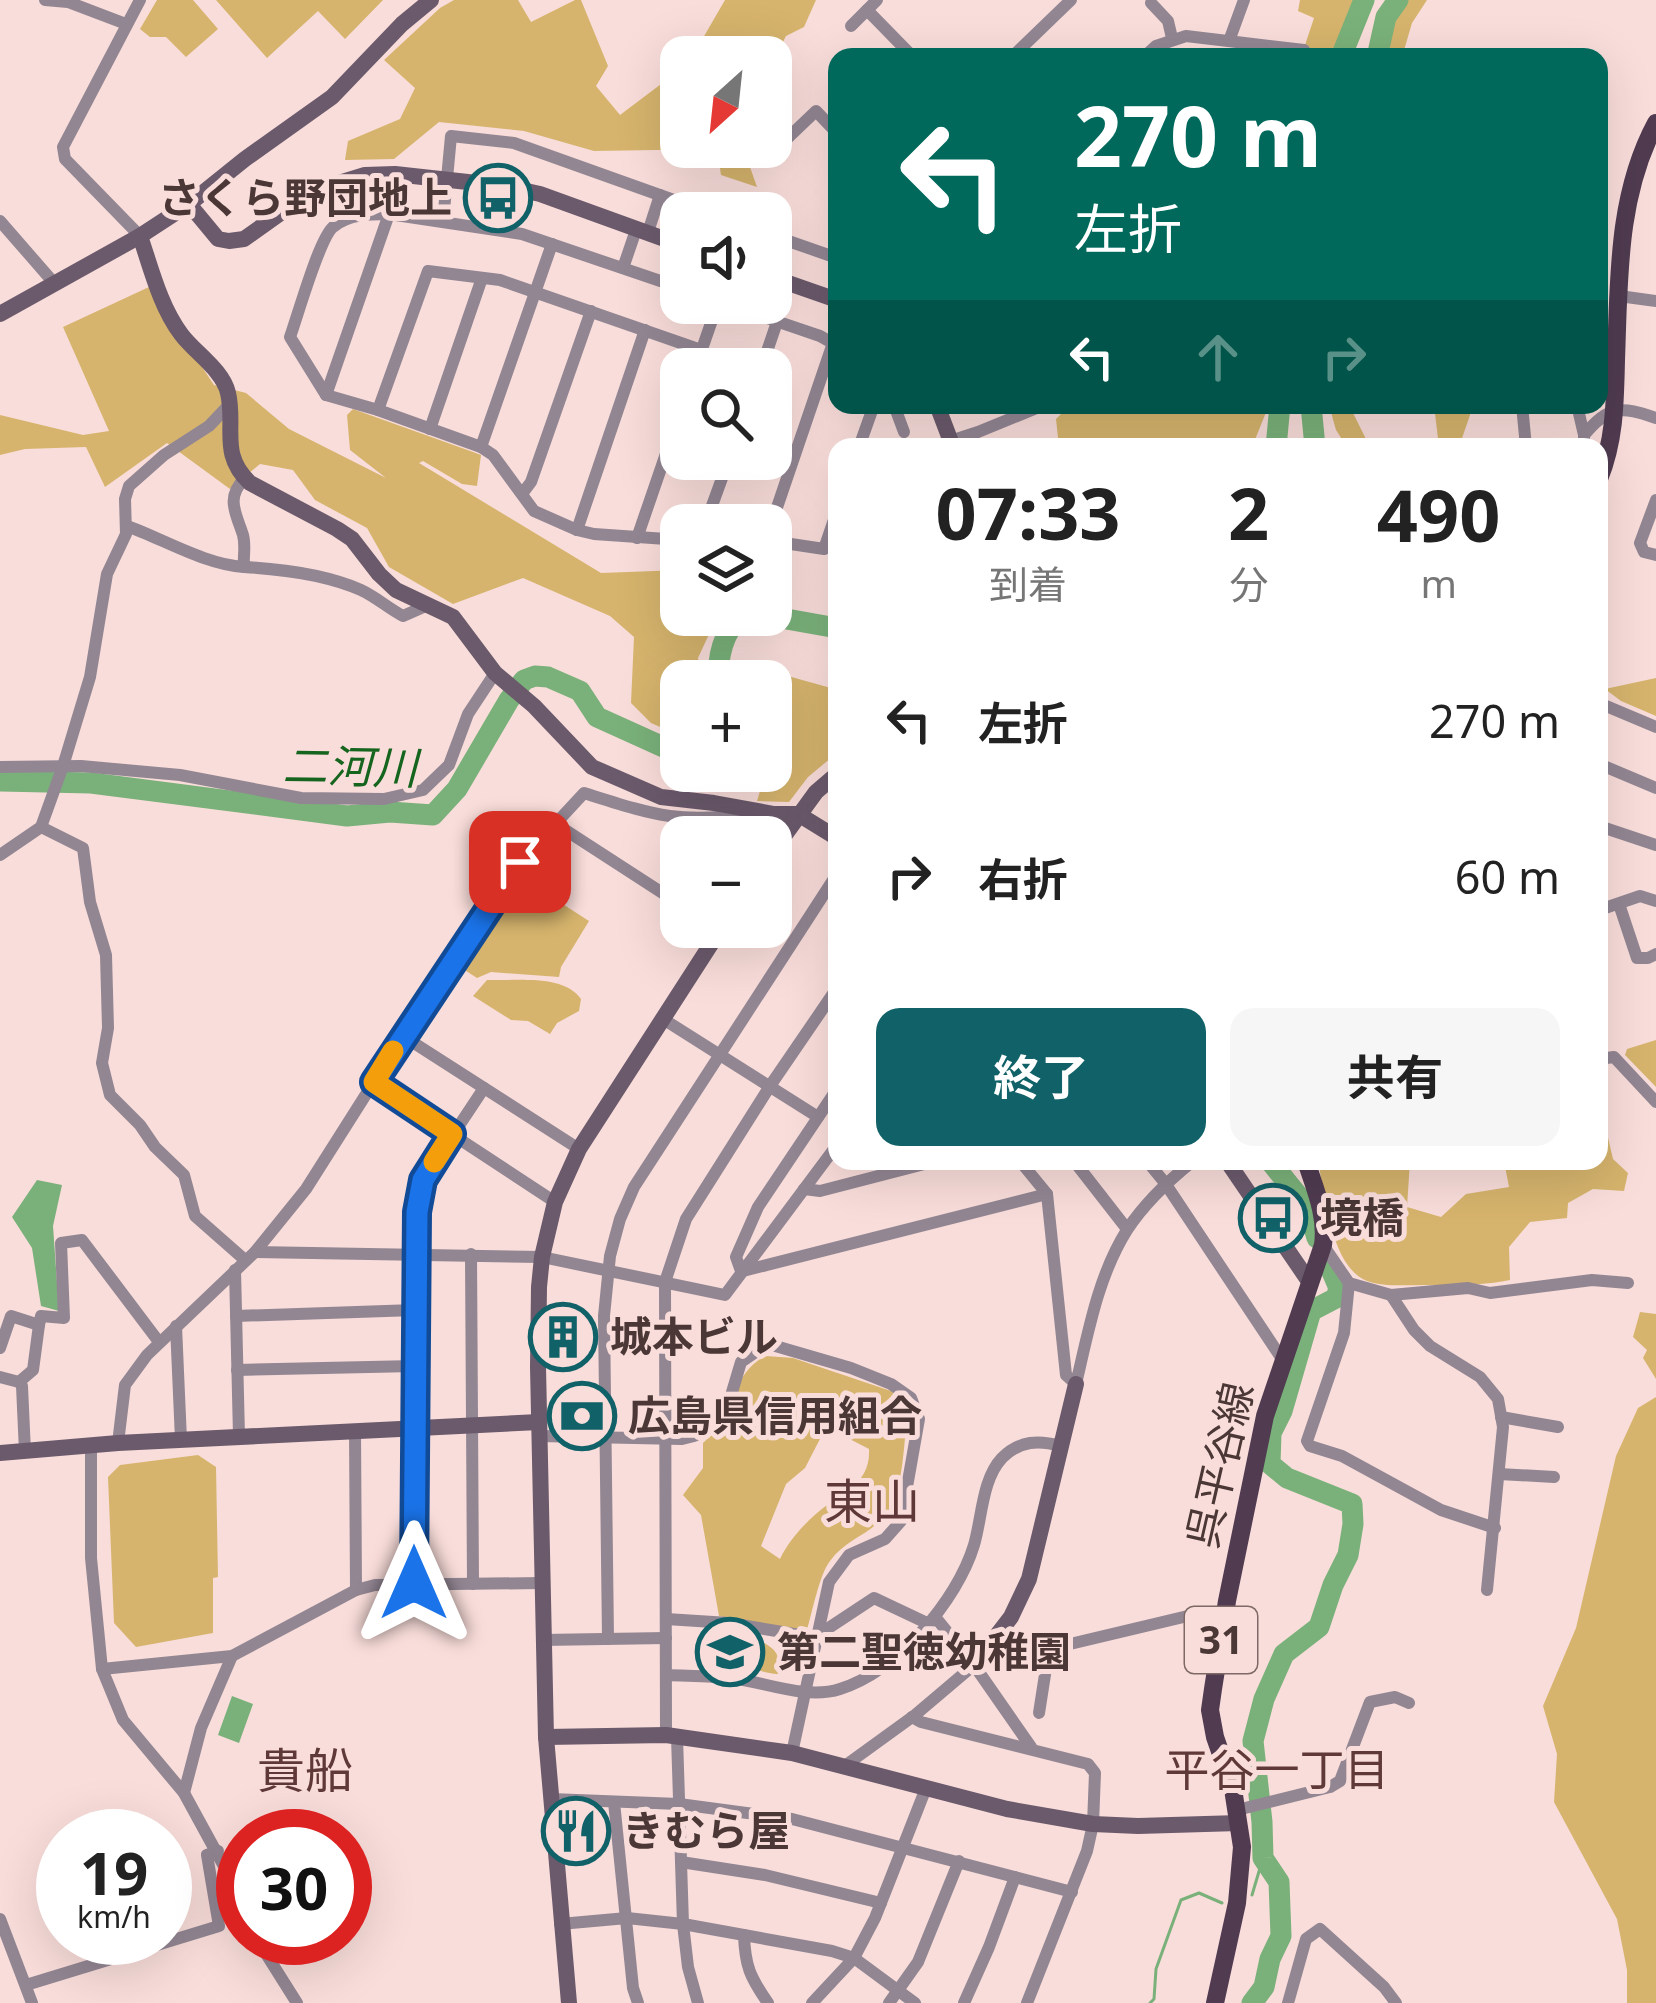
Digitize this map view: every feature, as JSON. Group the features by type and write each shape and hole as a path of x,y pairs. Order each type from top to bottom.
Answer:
{"main road":[{"path":"1608,452 1619,254 1638,163 1654,130"},
{"path":"1309,1170 1325,1227 1323,1245"},
{"name":"呉平谷線","path":"1215,2003 1237,1903 1243,1813 1210,1710 1264,1417 1323,1245"}],"street":[{"path":"45,0 68,2 126,24"},
{"path":"140,0 64,148 65,159 140,236 179,332 222,380 228,392 230,450 239,473 337,529 396,590 453,617 500,677 592,767 661,797 798,814 828,832"},
{"path":"0,314 189,204 332,98 431,0"},
{"path":"1021,48 1071,0"},
{"path":"1154,48 1186,36 1235,47 1244,0"},
{"path":"1151,3 1168,21 1172,38"},
{"path":"851,26 872,5 907,48"},
{"path":"792,134 816,111 828,124"},
{"path":"443,221 451,136 514,143 660,195 623,268"},
{"path":"189,204 218,238 244,239 296,202 345,180 395,174 540,194 660,236"},
{"path":"660,281 522,234 367,214 345,219 328,231 290,337 326,395 481,447 493,455 534,511 577,530 660,539"},
{"path":"326,395 389,214"},
{"path":"0,221 54,284"},
{"path":"792,242 828,255"},
{"path":"481,447 552,244"},
{"path":"378,410 428,272 500,280 695,348"},
{"path":"430,428 482,278"},
{"path":"792,284 828,296"},
{"path":"1618,296 1656,301"},
{"path":"523,494 591,311"},
{"path":"782,324 828,341"},
{"path":"577,530 645,330"},
{"path":"778,504 828,363"},
{"path":"0,854 41,827 62,769 90,677 107,574 127,526 129,486 229,405"},
{"path":"1608,411 1636,411 1656,418"},
{"path":"897,414 904,432"},
{"path":"966,438 1023,414"},
{"path":"1586,438 1604,414"},
{"path":"638,538 660,473"},
{"path":"244,567 245,539 232,506 235,489 245,478"},
{"path":"1656,500 1640,543 1644,552 1656,556"},
{"path":"127,526 218,564 288,569 346,584 403,616 428,605"},
{"path":"792,545 824,549 828,537"},
{"path":"0,767 180,775 301,798 384,799 423,790 435,781 449,765 468,714 500,677"},
{"path":"1608,707 1656,727"},
{"path":"1608,768 1656,788"},
{"path":"792,823 828,782"},
{"path":"118,1443 125,1384 159,1342 245,1260 306,1189 520,862 584,793 659,817 709,820 758,812"},
{"path":"556,824 660,891"},
{"path":"41,827 82,848 90,902 106,955 108,1028 102,1063 110,1095 184,1174 195,1216 245,1260 471,1254 542,1257 725,1295 828,1157"},
{"path":"1608,829 1656,845"},
{"path":"608,1639 604,1316 620,1219 634,1187 828,888"},
{"path":"1608,906 1640,896 1656,901"},
{"path":"1618,904 1636,958 1656,954"},
{"path":"569,2003 550,1799 542,1640 538,1288 542,1257 555,1202 579,1150 707,948"},
{"path":"698,2003 683,1924 680,1804 666,1675 665,1282 686,1220 828,1001"},
{"path":"663,1019 818,1117"},
{"path":"403,1036 579,1150"},
{"path":"1608,1058 1614,1057 1656,1102"},
{"path":"374,1082 555,1202"},
{"path":"414,1583 417,1212 423,1180 484,1088"},
{"path":"741,1271 736,1257 758,1207 828,1102"},
{"path":"804,1189 820,1191 901,1170"},
{"path":"1027,1170 1047,1194 1066,1375 1076,1384"},
{"path":"1081,1170 1127,1229"},
{"path":"1154,1170 1282,1359"},
{"path":"846,1765 974,1666 1011,1617 1029,1579 1096,1300 1127,1229 1182,1170"},
{"path":"1233,1170 1308,1280"},
{"path":"741,1271 1047,1194"},
{"path":"20,1382 32,1370 40,1316 64,1318 61,1243 82,1240 159,1342"},
{"path":"1323,1245 1349,1282 1391,1295 1468,1288 1490,1293 1592,1280 1628,1282"},
{"path":"471,1254 473,1583"},
{"path":"239,1436 236,1316 245,1260"},
{"path":"1349,1282 1344,1334 1306,1441 1441,1510 1495,1528"},
{"path":"1391,1295 1430,1346 1480,1377 1498,1400 1499,1474 1487,1590"},
{"path":"236,1316 415,1310"},
{"path":"0,1348 11,1316 39,1324"},
{"path":"176,1326 181,1439"},
{"path":"0,1453 472,1424 605,1437 694,1436 715,1424 727,1409 741,1362 757,1351 772,1345 851,1368 911,1398 919,1419 901,1521 885,1539 849,1555 829,1582 792,1753"},
{"path":"237,1370 415,1366"},
{"path":"0,1376 20,1382"},
{"path":"20,1382 25,1452"},
{"path":"1501,1417 1558,1427"},
{"path":"355,1430 356,1590"},
{"path":"666,1675 731,1678 806,1691 835,1691 857,1682 933,1621 955,1589 974,1548 990,1478 1001,1459 1034,1441 1061,1446"},
{"path":"92,1445 91,1558 102,1669 122,1720 184,1793 216,1849"},
{"path":"1499,1474 1554,1477"},
{"path":"102,1669 232,1656 356,1590 375,1585 542,1582"},
{"path":"667,1619 818,1636 874,1598 933,1621 974,1666 1031,1748"},
{"path":"1040,1712 1049,1649 1192,1615 1224,1617"},
{"path":"542,1640 667,1638"},
{"path":"184,1793 201,1728 232,1656"},
{"path":"546,1737 672,1736 792,1753 1042,1817 1138,1826 1243,1813 1330,1787 1340,1781 1370,1702 1395,1696 1409,1703"},
{"path":"912,1717 1088,1764 1094,1772 1087,1851 1027,2003"},
{"path":"812,2003 854,1958 881,1904 926,1788"},
{"path":"550,1799 680,1804 792,1819 1072,1892"},
{"path":"614,1802 638,2003"},
{"path":"216,1853 208,1855 216,1907"},
{"path":"681,1862 764,1875 881,1904"},
{"path":"889,2003 918,1962 959,1862"},
{"path":"964,2003 1015,1877"},
{"path":"560,1924 628,1918 832,1951 854,1958 915,2003"},
{"path":"0,1919 32,2003"},
{"path":"26,1985 216,1927"},
{"path":"1288,2003 1306,1939 1320,1929 1396,2003"},
{"path":"744,1935 745,1963 768,2003"},
{"path":"273,1965 297,2003"}],"shaded area":[{"path":"157,0 193,0 218,29 186,57 166,37 150,37 140,29"},
{"path":"216,0 383,0 345,39 318,11 267,58"},
{"path":"454,0 518,0 531,22 581,0 608,66 596,86 620,115 660,85 660,150 594,151 524,131 439,122 394,159 345,160 348,141 400,119 415,88 384,60"},
{"path":"725,0 816,0 804,27 786,36 704,36"},
{"path":"1300,0 1358,0 1338,48 1304,48 1314,18 1298,11"},
{"path":"1408,0 1427,0 1412,23 1405,48 1389,48 1393,25"},
{"path":"720,168 750,168 757,187 721,175"},
{"path":"149,287 214,385 246,393 289,429 386,478 350,450 347,415 353,409 481,455 477,486 462,484 419,463 601,573 660,571 660,636 708,636 698,660 660,660 660,727 631,703 634,637 610,616 523,578 453,604 389,567 367,528 315,500 293,470 260,464 230,489 167,443 105,487 86,447 25,449 0,455 0,415 83,435 109,431 63,327"},
{"path":"1061,414 1265,414 1256,438 1058,438 1056,419"},
{"path":"1332,414 1354,414 1366,438 1341,438"},
{"path":"1435,414 1470,414 1462,438 1438,438"},
{"path":"792,677 828,687 828,760 789,802 757,801 760,792 792,792"},
{"path":"1656,678 1656,716 1621,701 1608,688"},
{"path":"519,876 589,921 559,977 491,972 477,978 460,967"},
{"path":"487,980 563,986 581,999 579,1011 557,1023 550,1034 528,1021 511,1020 473,996"},
{"path":"1656,1040 1656,1087 1625,1055 1627,1049"},
{"path":"1608,1138 1613,1159 1628,1173 1624,1191 1593,1189 1568,1203 1567,1218 1530,1222 1509,1247 1510,1280 1402,1285 1367,1281 1345,1261 1332,1228 1320,1170 1409,1170 1407,1207 1441,1217 1466,1194 1509,1187 1506,1170 1608,1170"},
{"path":"37,1180 62,1185 53,1226 59,1311 41,1306 32,1248 12,1217"},
{"path":"1640,1312 1656,1314 1656,1379 1643,1358 1647,1350 1633,1337"},
{"path":"766,1356 793,1358 891,1391 908,1410 892,1504 879,1522 845,1546 826,1567 806,1633 719,1616 701,1515 683,1495 703,1468 703,1443 755,1363","holes":["838,1433 869,1449 859,1480 806,1523 780,1559 761,1546 786,1484 805,1468 821,1437"]},
{"path":"1656,1397 1656,2003 1627,2003 1627,1970 1617,1919 1554,1802 1557,1754 1543,1706 1576,1628 1616,1456 1638,1408"},
{"path":"198,1455 216,1467 218,1577 213,1578 213,1633 136,1647 114,1623 108,1477 120,1465"},
{"path":"725,1633 772,1648 778,1674 743,1661 726,1645"},
{"path":"232,1696 253,1704 239,1743 218,1735"}],"waterway":[{"path":"1345,48 1364,0"},
{"name":"二河川","path":"1379,48 1386,17 1398,0"},
{"path":"1277,438 1279,414"},
{"name":"二河川","path":"1312,414 1314,438"},
{"name":"二河川","path":"792,620 828,626"},
{"name":"二河川","path":"720,660 727,636"},
{"name":"二河川","path":"0,781 91,783 347,816 433,815 457,789 509,700 524,680 535,676 580,691 597,717 660,745"},
{"path":"1277,1170 1308,1208 1317,1238"},
{"path":"1252,2003 1264,1987 1281,1936 1279,1882 1263,1858 1253,1741 1264,1699 1284,1654 1319,1627 1348,1555 1353,1524 1352,1504 1287,1478 1270,1464 1271,1433 1311,1311 1336,1298 1339,1288 1330,1267"},
{"path":"1252,1895 1263,1858"},
{"path":"1150,2003 1156,1969 1181,1900 1199,1893 1222,1903"}],"slow traffic":[{"path":"393,1051 374,1082 452,1134 434,1162"}],"place":[{"name":"さくら野団地上","path":"498,198"},
{"name":"境橋","path":"1273,1218"},
{"name":"城本ビル","path":"563,1337"},
{"name":"広島県信用組合","path":"582,1416"},
{"name":"第二聖徳幼稚園","path":"730,1652"},
{"name":"きむら屋","path":"576,1831"}],"district":[{"name":"東山","path":"872,1502"},
{"name":"平谷一丁目","path":"1277,1770"},
{"name":"貴船","path":"305,1771"}],"route":[{"path":"414,1583 417,1212 423,1180 452,1134 374,1082 520,862"}]}
